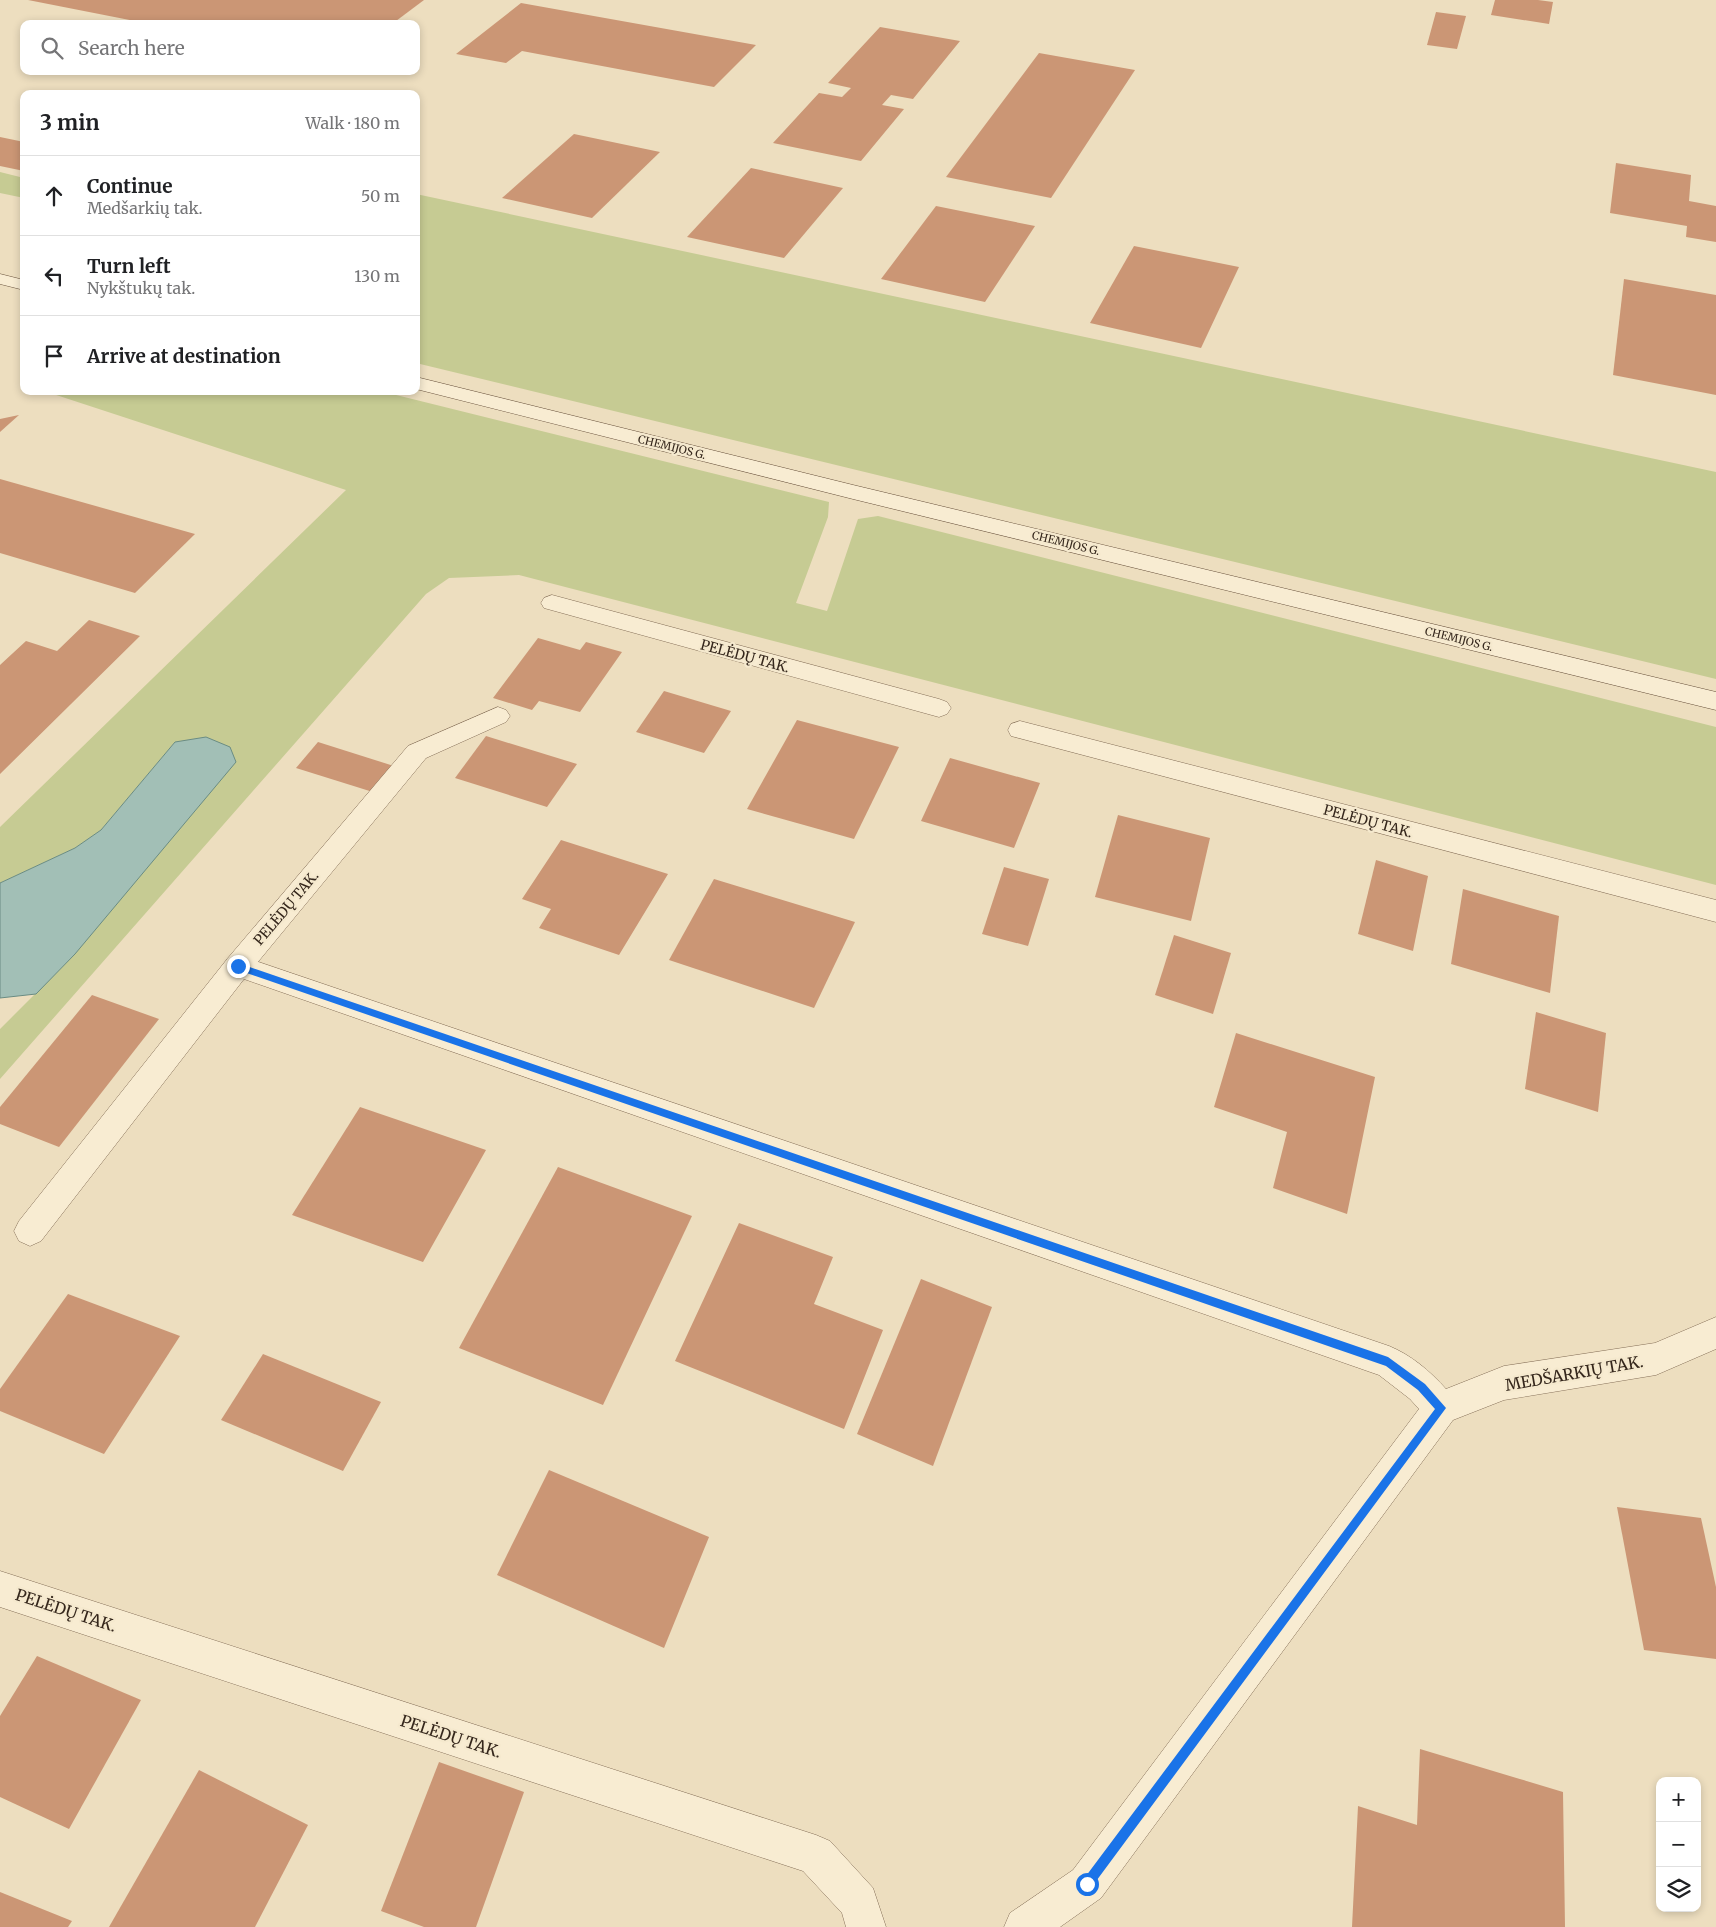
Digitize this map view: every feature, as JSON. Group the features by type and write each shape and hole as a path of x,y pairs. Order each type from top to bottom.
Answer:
{"street":[{"path":"0,279 20,284"},
{"name":"CHEMIJOS G.","path":"420,384 872,497 1716,701"},
{"name":"PELĖDŲ TAK.","path":"552,603 939,708"},
{"name":"PELĖDŲ TAK.","path":"30,1231 238,966 417,752 498,716"},
{"name":"PELĖDŲ TAK.","path":"1020,730 1716,912"},
{"path":"238,966 1388,1362 1422,1387 1441,1408 1087,1884 1024,1927"},
{"name":"MEDŠARKIŲ TAK.","path":"1441,1408 1504,1383 1656,1359 1716,1334"},
{"name":"PELĖDŲ TAK.","path":"0,1589 816,1855 859,1902 866,1927"}],"green space":[{"path":"0,172 20,177 20,197 0,193"},
{"path":"420,195 1716,472 1716,679 420,364"},
{"path":"56,395 396,395 829,502 828,517 796,603 827,611 858,519 878,516 1716,727 1716,885 519,575 449,578 426,594 0,1079 0,1029 75,954 175,742 101,830 75,848 0,883 0,827 346,490"}],"water":[{"path":"206,737 230,747 236,762 75,954 36,994 0,998 0,883 75,848 101,830 175,742"}],"building":[{"path":"28,0 424,0 397,20 130,20"},
{"path":"1495,0 1553,2 1549,24 1491,15"},
{"path":"521,3 756,45 714,87 522,51 506,63 456,54"},
{"path":"1436,12 1466,16 1457,49 1427,45"},
{"path":"880,27 960,41 913,99 891,95 882,105 904,109 861,161 773,143 819,93 842,97 851,88 828,83"},
{"path":"1039,53 1135,70 1051,198 946,177"},
{"path":"574,134 660,152 592,218 502,198"},
{"path":"0,137 20,141 20,170 0,166"},
{"path":"1616,163 1691,175 1689,201 1716,206 1716,242 1686,237 1687,226 1610,213"},
{"path":"751,168 843,188 784,258 687,237"},
{"path":"936,206 1035,226 985,302 881,279"},
{"path":"1134,246 1239,267 1201,348 1090,323"},
{"path":"1624,279 1716,295 1716,395 1613,375"},
{"path":"19,415 0,432 0,419"},
{"path":"0,479 195,534 135,593 0,553"},
{"path":"89,620 140,636 0,774 0,665 26,641 57,651"},
{"path":"538,638 580,650 586,642 622,652 580,712 539,701 532,710 493,698"},
{"path":"664,691 731,711 704,753 636,732"},
{"path":"797,720 899,747 854,839 747,809"},
{"path":"486,736 577,764 547,807 455,778"},
{"path":"318,742 397,767 376,793 296,768"},
{"path":"950,758 1040,783 1014,848 921,821"},
{"path":"1118,815 1210,838 1191,921 1095,897"},
{"path":"561,840 668,874 619,955 539,928 551,909 522,899"},
{"path":"1376,860 1428,876 1413,951 1358,934"},
{"path":"1004,867 1049,879 1028,946 982,934"},
{"path":"714,879 855,922 814,1008 669,960"},
{"path":"1463,889 1559,916 1550,993 1451,964"},
{"path":"1174,935 1231,953 1213,1014 1155,995"},
{"path":"92,995 159,1019 59,1147 0,1124 0,1107"},
{"path":"1536,1012 1606,1033 1598,1112 1525,1089"},
{"path":"1236,1033 1375,1077 1347,1214 1273,1188 1287,1132 1214,1107"},
{"path":"360,1107 486,1150 423,1262 292,1215"},
{"path":"558,1167 692,1216 603,1405 459,1348"},
{"path":"739,1223 833,1257 814,1304 883,1330 844,1429 675,1361"},
{"path":"921,1279 992,1307 933,1466 857,1434"},
{"path":"68,1294 180,1336 104,1454 0,1411 0,1389"},
{"path":"263,1354 381,1402 343,1471 221,1420"},
{"path":"549,1470 709,1537 664,1648 497,1575"},
{"path":"1617,1507 1701,1518 1716,1587 1716,1659 1644,1650"},
{"path":"37,1656 141,1700 69,1829 0,1797 0,1716"},
{"path":"1420,1749 1563,1792 1565,1927 1352,1927 1358,1806 1417,1825"},
{"path":"439,1762 524,1792 476,1927 424,1927 381,1911"},
{"path":"199,1770 308,1825 255,1927 109,1927"},
{"path":"0,1892 72,1921 68,1927 0,1927"}],"route":[{"path":"238,966 1388,1362 1422,1387 1441,1408 1087,1884"}]}
